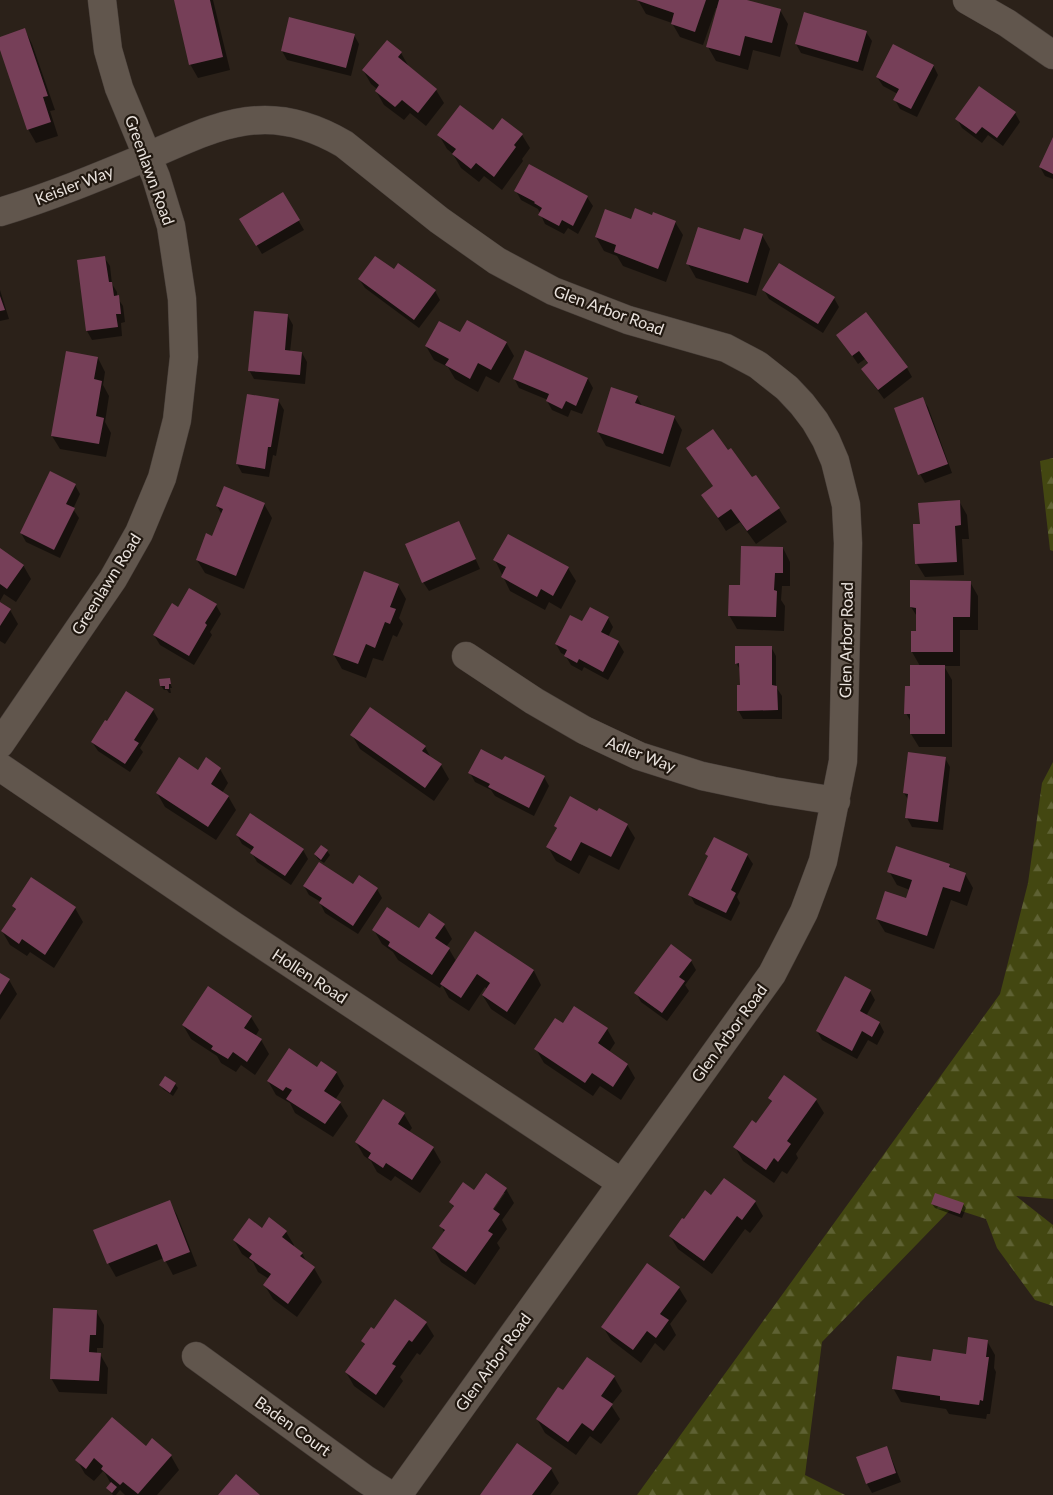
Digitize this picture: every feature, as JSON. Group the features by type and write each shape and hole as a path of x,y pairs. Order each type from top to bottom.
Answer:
{"street":[{"name":"Greenlawn Road","path":"0,744 113,579 139,533 162,478 177,420 184,357 182,299 171,226 147,156 119,88 108,50 102,0"},
{"path":"967,0 1007,23 1053,55"},
{"name":"Glen Arbor Road","path":"147,156 225,126 246,122 264,120 283,121 327,134 344,144 439,220 497,261 553,291 620,316 726,348 758,365 787,388 815,421 835,461 846,505 848,543 843,761 823,861 804,912 772,974 398,1495"},
{"name":"Keisler Way","path":"0,212 71,188 147,156"},
{"name":"Adler Way","path":"466,656 534,701 584,730 639,756 702,776 772,791 836,800"},
{"name":"Hollen Road","path":"0,768 226,921 622,1183"},
{"name":"Baden Court","path":"196,1356 365,1479 390,1495"}],"green space":[{"path":"1053,458 1053,551 1050,550 1040,461"},
{"path":"1053,762 1053,1199 1016,1196 1053,1225 1053,1306 1035,1300 997,1248 986,1219 952,1208 822,1342 805,1475 845,1495 637,1495 1000,994 1028,883 1042,783"}],"building":[{"path":"174,0 210,0 223,57 189,65"},
{"path":"636,0 706,0 695,32 671,24 674,13"},
{"path":"719,0 747,0 781,9 772,43 745,36 740,56 706,47"},
{"path":"804,12 867,31 858,62 795,44"},
{"path":"289,17 355,34 346,68 281,51"},
{"path":"25,28 48,96 43,97 51,122 27,130 0,50 0,37"},
{"path":"387,40 402,52 398,57 437,89 418,113 402,100 395,107 375,91 379,85 362,70"},
{"path":"893,44 934,65 911,109 893,100 899,89 876,77"},
{"path":"979,86 1016,112 997,138 982,127 976,134 955,119"},
{"path":"460,105 493,130 502,118 523,134 494,177 476,163 471,169 452,154 456,149 437,135"},
{"path":"1053,137 1053,174 1039,167"},
{"path":"529,164 588,196 573,226 562,220 559,226 538,215 542,208 514,191"},
{"path":"283,192 300,220 256,246 239,219"},
{"path":"635,208 652,215 653,212 676,221 658,269 614,252 616,245 595,237 605,209 631,219"},
{"path":"698,227 740,240 744,228 763,234 748,283 686,264"},
{"path":"105,256 109,282 112,282 114,296 119,295 121,314 116,314 118,327 86,331 77,260"},
{"path":"375,256 394,269 398,263 436,290 414,320 358,279"},
{"path":"779,263 835,297 818,324 762,290"},
{"path":"0,296 5,310 0,311"},
{"path":"254,311 288,314 285,350 302,352 300,375 248,371"},
{"path":"866,312 908,367 878,390 861,369 868,363 859,351 852,356 836,335"},
{"path":"467,320 507,342 491,370 478,363 470,379 445,365 449,359 425,346 439,321 460,332"},
{"path":"525,350 588,378 576,406 566,401 562,409 546,401 549,394 513,379"},
{"path":"66,351 98,357 94,379 102,381 96,416 104,418 99,444 51,436"},
{"path":"611,387 638,396 635,403 675,416 663,454 597,432"},
{"path":"247,394 279,399 271,447 268,447 265,469 236,464"},
{"path":"923,397 948,464 918,475 894,408"},
{"path":"713,429 728,450 731,448 752,477 756,475 780,508 747,531 731,509 718,518 701,495 713,486 686,448"},
{"path":"50,471 76,484 66,504 75,508 54,550 20,533"},
{"path":"224,486 265,503 236,576 196,560 206,533 212,536 223,509 216,506"},
{"path":"960,500 961,525 955,526 957,562 915,564 913,524 920,524 918,503"},
{"path":"459,521 476,559 422,583 405,544"},
{"path":"508,534 569,567 553,596 541,589 537,597 501,577 506,567 493,560"},
{"path":"741,546 783,547 783,573 775,573 774,590 777,591 776,617 728,616 729,585 740,585"},
{"path":"0,548 24,565 7,589 0,584"},
{"path":"364,571 399,584 390,607 396,609 390,624 385,622 375,648 366,644 358,664 333,655"},
{"path":"910,580 971,581 970,617 953,617 953,652 911,652 911,631 916,631 916,608 910,607"},
{"path":"189,588 217,604 205,623 207,625 189,656 153,635 172,603 178,607"},
{"path":"0,602 11,609 0,626"},
{"path":"590,607 609,617 601,632 619,641 603,672 579,659 577,663 564,656 567,650 555,644 570,615 582,621"},
{"path":"735,646 772,646 772,685 777,686 778,710 737,711 737,685 740,685 739,663 735,664"},
{"path":"910,665 945,665 945,734 910,734 910,714 904,714 905,686 910,686"},
{"path":"170,678 171,684 169,684 169,689 165,689 165,686 160,686 159,679"},
{"path":"126,691 154,709 134,740 139,743 125,764 91,742"},
{"path":"370,707 426,746 422,751 442,764 425,788 350,735"},
{"path":"481,749 502,760 505,756 545,776 529,808 488,787 490,784 468,773"},
{"path":"908,752 946,757 938,822 905,818 908,794 903,793"},
{"path":"179,757 198,770 206,757 221,768 211,784 229,796 208,827 156,793"},
{"path":"570,796 597,811 599,808 628,824 611,857 581,842 571,861 546,847 557,828 554,826"},
{"path":"250,813 304,849 285,876 250,853 254,847 236,835"},
{"path":"714,837 748,854 731,890 736,893 726,913 688,895 708,856 705,854"},
{"path":"321,845 328,850 321,860 314,854"},
{"path":"896,846 950,864 949,867 966,873 960,892 943,887 927,936 876,919 885,891 906,898 912,880 887,872"},
{"path":"319,862 353,884 359,875 378,888 353,926 319,903 322,898 303,886"},
{"path":"31,877 76,907 45,955 22,939 19,944 1,931 16,909 12,906"},
{"path":"387,907 419,928 429,913 445,924 435,938 450,948 432,975 388,946 390,942 372,930"},
{"path":"475,931 534,970 507,1012 482,995 490,983 477,974 461,998 440,984"},
{"path":"671,944 692,960 679,977 685,981 662,1013 634,993"},
{"path":"0,973 10,979 0,995"},
{"path":"845,976 871,990 860,1011 880,1022 872,1037 862,1031 852,1051 816,1031"},
{"path":"208,986 252,1016 244,1028 262,1039 247,1062 233,1052 228,1059 211,1049 213,1046 182,1025"},
{"path":"574,1006 608,1028 598,1043 628,1064 613,1087 592,1073 585,1083 534,1049 555,1018 563,1023"},
{"path":"289,1048 317,1067 321,1061 337,1072 324,1091 341,1102 325,1124 286,1099 292,1090 286,1087 283,1091 267,1081"},
{"path":"784,1075 817,1099 787,1141 791,1144 778,1162 774,1158 766,1170 733,1147 752,1120 756,1123 772,1101 768,1098"},
{"path":"165,1076 176,1083 170,1093 159,1085"},
{"path":"383,1099 405,1113 398,1124 434,1147 412,1180 386,1163 383,1168 368,1158 371,1153 355,1142"},
{"path":"486,1173 507,1188 493,1209 500,1214 488,1231 493,1234 466,1272 432,1248 445,1230 439,1226 454,1206 449,1202 463,1182 474,1190"},
{"path":"724,1178 756,1201 742,1220 737,1216 704,1261 669,1236 705,1190 711,1195"},
{"path":"935,1193 964,1203 960,1214 931,1204"},
{"path":"170,1200 190,1252 164,1262 157,1244 107,1264 93,1230"},
{"path":"269,1217 287,1231 282,1237 303,1253 300,1256 315,1267 288,1304 263,1285 271,1274 249,1258 252,1254 233,1240 249,1218 262,1228"},
{"path":"647,1263 680,1287 660,1314 669,1320 656,1338 647,1331 633,1350 601,1327"},
{"path":"395,1299 427,1322 412,1342 409,1340 392,1364 396,1366 376,1395 345,1372 365,1344 361,1341 371,1327 374,1329"},
{"path":"53,1308 97,1310 96,1335 90,1335 89,1352 101,1353 99,1381 50,1379"},
{"path":"968,1337 988,1340 986,1357 989,1357 983,1401 980,1400 979,1405 940,1400 940,1396 892,1389 897,1356 931,1361 933,1349 966,1354"},
{"path":"587,1357 615,1376 601,1396 613,1404 593,1431 582,1423 568,1442 536,1419 558,1387 563,1390"},
{"path":"112,1417 146,1446 152,1438 172,1455 138,1494 123,1482 120,1485 101,1469 103,1466 94,1458 86,1469 75,1460"},
{"path":"517,1443 552,1468 532,1495 480,1495"},
{"path":"887,1446 896,1473 866,1484 856,1457"},
{"path":"236,1474 260,1495 218,1495"},
{"path":"111,1482 117,1487 112,1493 106,1488"}]}
